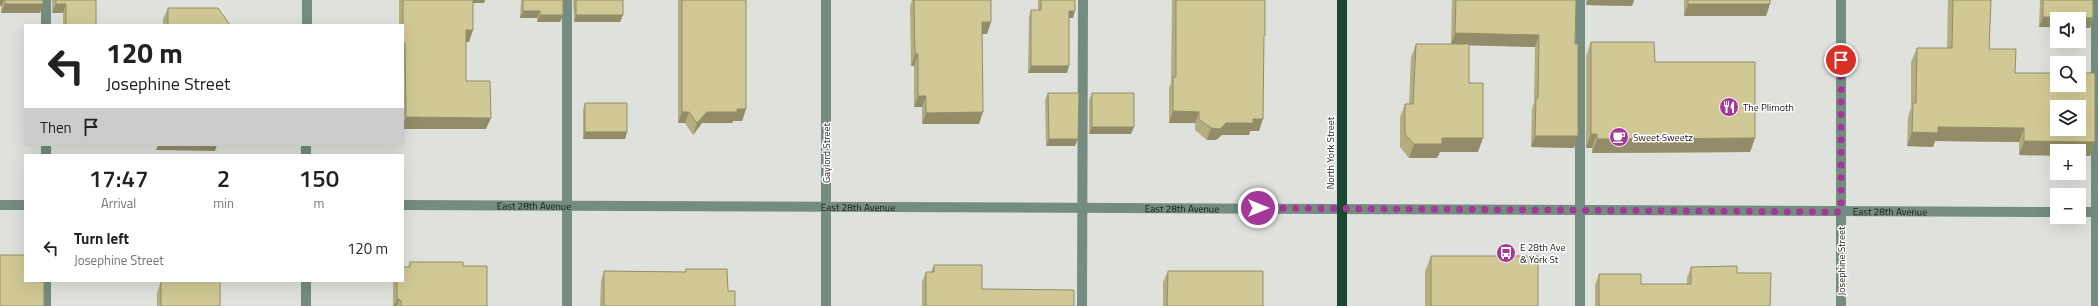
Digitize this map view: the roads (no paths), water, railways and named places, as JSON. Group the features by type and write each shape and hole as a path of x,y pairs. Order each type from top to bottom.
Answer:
{"main road":[{"name":"North York Street","path":"1342,0 1342,306"}],"street":[{"path":"46,0 46,24"},
{"path":"306,0 306,24"},
{"path":"567,0 567,306"},
{"name":"Gaylord Street","path":"826,0 826,306"},
{"path":"1082,306 1083,0"},
{"path":"1580,0 1580,306"},
{"name":"Josephine Street","path":"1841,0 1841,306"},
{"path":"2096,0 2096,306"},
{"path":"0,205 24,205"},
{"name":"East 28th Avenue","path":"404,205 2050,212"},
{"path":"2086,212 2097,212"},
{"path":"46,282 46,306"},
{"path":"306,282 306,306"}],"place":[{"name":"The Plimoth","path":"1729,107"},
{"name":"Sweet Sweetz","path":"1619,137"},
{"name":"E 28th Ave & York St","path":"1506,253"}]}
